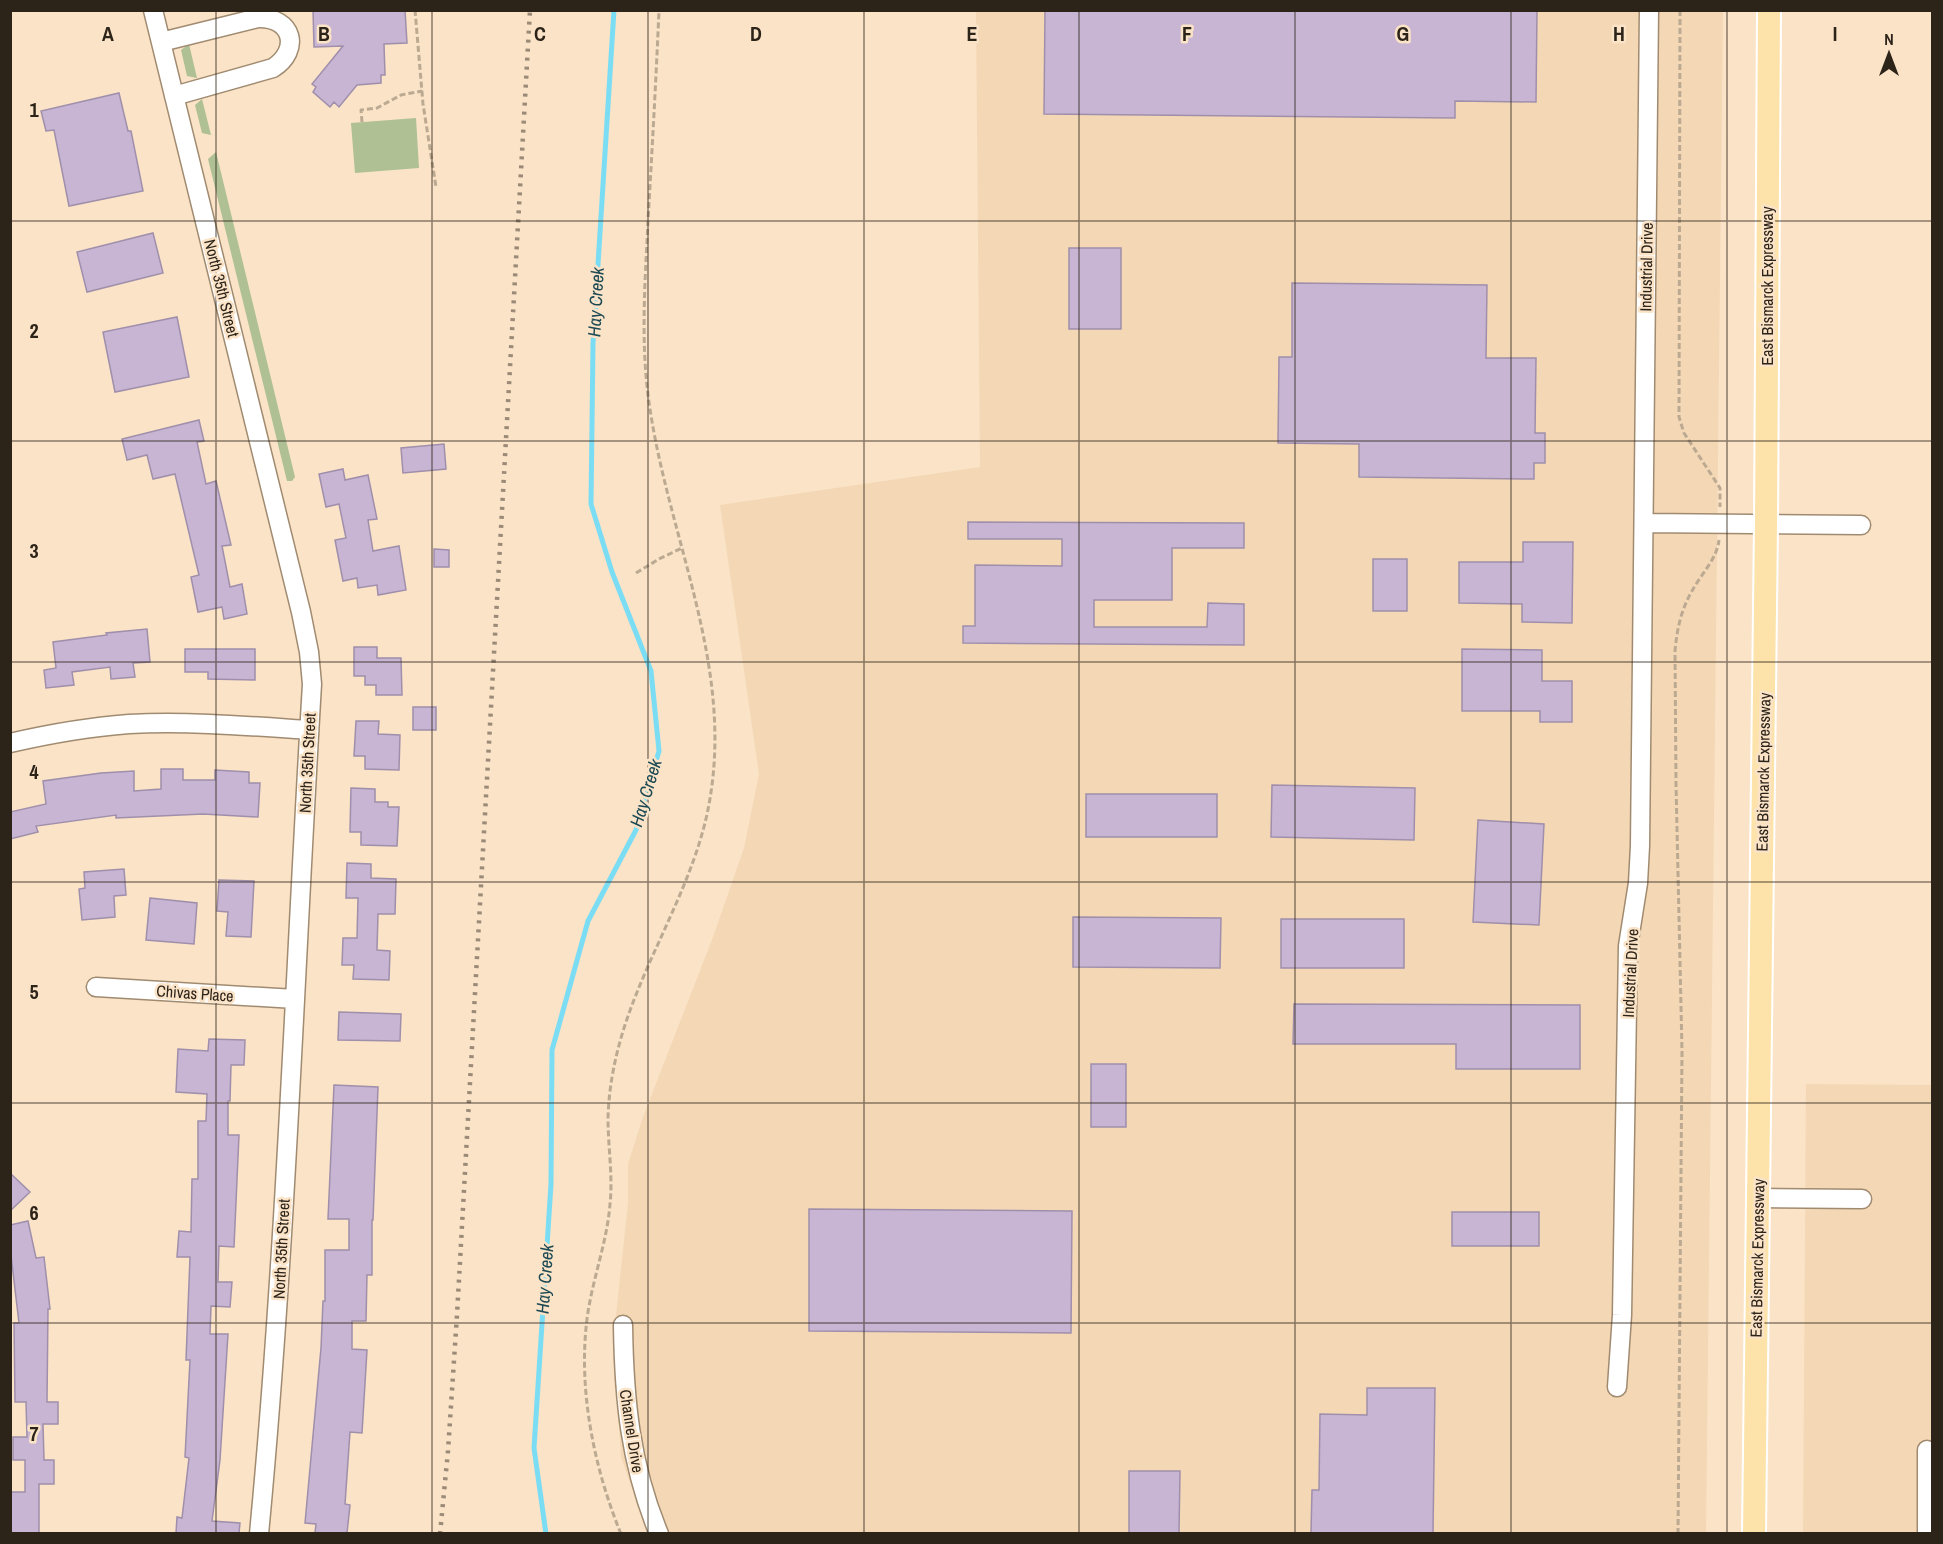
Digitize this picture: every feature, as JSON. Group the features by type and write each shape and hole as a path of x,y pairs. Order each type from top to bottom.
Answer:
{"main road":[{"name":"East Bismarck Expressway","path":"1754,1533 1766,524 1769,10"}],"street":[{"name":"North 35th Street","path":"153,10 303,624 312,684 274,1367 259,1533"},
{"name":"Industrial Drive","path":"1617,1387 1622,1315 1628,946 1638,883 1640,846 1649,10"},
{"path":"161,42 258,18 280,23 286,29 289,37 290,45 287,55 273,68 174,96"},
{"path":"1644,523 1861,525"},
{"path":"10,743 84,729 127,724 168,723 309,730"},
{"name":"Chivas Place","path":"96,987 295,999"},
{"path":"1758,1198 1862,1199"},
{"name":"Channel Drive","path":"623,1325 624,1389 631,1443 644,1493 659,1533"},
{"path":"1927,1450 1927,1533"}],"path":[{"path":"415,10 422,91 436,188"},
{"path":"621,1533 604,1485 591,1422 586,1380 586,1337 591,1300 611,1201 609,1110 616,1060 635,998 699,847 712,792 716,733 714,693 704,634 654,430 647,386 644,343 645,290 659,10"},
{"path":"1678,1533 1682,1051 1675,662 1680,618 1692,591 1718,552 1721,524 1720,488 1683,433 1679,417 1680,10"},
{"path":"362,122 361,110 377,108 401,95 422,91"},
{"path":"636,573 682,549"}],"shaded area":[{"path":"976,11 1723,11 1706,1533 648,1533 621,1457 613,1343 628,1203 628,1164 643,1117 713,937 744,848 759,774 720,505 980,467"},
{"path":"1806,1084 1932,1085 1932,1533 1803,1534"}],"green space":[{"path":"189,44 197,78 187,76 181,50"},
{"path":"202,99 211,135 202,133 195,105"},
{"path":"416,118 419,168 355,173 351,123"},
{"path":"216,152 295,477 292,481 287,481 208,159"}],"building":[{"path":"313,10 405,10 407,43 384,44 385,75 381,75 381,83 357,85 339,107 334,102 330,107 313,92 316,87 312,84 343,46 314,47"},
{"path":"1045,10 1537,10 1536,102 1455,101 1455,118 1044,114"},
{"path":"119,93 128,131 131,131 143,191 69,206 54,130 46,131 41,111"},
{"path":"153,233 163,273 87,292 77,252"},
{"path":"1069,248 1121,248 1121,329 1069,329"},
{"path":"1292,283 1487,285 1486,358 1536,358 1535,433 1545,433 1545,463 1534,463 1534,479 1359,477 1359,444 1278,443 1279,357 1292,357"},
{"path":"177,317 189,377 115,392 103,332"},
{"path":"199,420 204,441 197,442 206,484 216,481 231,545 222,546 230,587 242,584 247,614 224,619 222,607 198,612 191,577 199,575 175,474 153,479 147,455 127,460 122,439"},
{"path":"444,444 446,469 403,473 401,448"},
{"path":"343,469 345,480 368,475 377,519 368,520 373,551 399,546 406,590 378,595 377,585 358,588 357,578 343,581 335,540 346,538 339,504 326,507 319,474"},
{"path":"968,522 1244,523 1244,548 1172,548 1172,600 1094,600 1094,627 1207,627 1208,603 1244,604 1244,645 963,643 963,626 975,626 975,565 1062,566 1062,539 968,539"},
{"path":"1523,542 1573,542 1572,623 1522,622 1522,604 1459,603 1459,562 1523,562"},
{"path":"434,549 449,550 449,567 434,567"},
{"path":"1373,559 1407,559 1407,611 1373,611"},
{"path":"147,629 150,662 133,663 135,677 111,679 110,667 72,672 74,685 46,688 44,670 56,668 53,642"},
{"path":"354,647 377,647 377,658 401,658 402,695 376,695 376,685 365,685 365,676 354,676"},
{"path":"185,649 255,649 255,680 208,679 208,672 185,672"},
{"path":"1462,649 1542,650 1542,681 1572,681 1572,722 1540,722 1540,711 1462,711"},
{"path":"413,707 436,707 436,730 413,730"},
{"path":"356,721 379,721 378,734 400,735 399,770 365,769 365,756 354,756"},
{"path":"161,769 183,769 183,780 215,780 215,770 249,772 249,783 260,783 258,817 203,814 116,818 116,815 36,826 38,832 10,839 10,812 46,804 43,781 134,771 134,791 161,789"},
{"path":"1272,785 1415,788 1414,840 1271,837"},
{"path":"351,788 375,789 375,802 388,802 388,807 399,807 397,846 361,845 361,832 350,832"},
{"path":"1086,794 1217,794 1217,837 1086,837"},
{"path":"1478,820 1544,824 1539,925 1473,922"},
{"path":"347,863 371,864 371,878 396,879 395,914 378,914 377,950 390,951 389,980 353,979 354,965 342,965 343,938 357,938 358,898 346,898"},
{"path":"124,869 126,895 114,896 115,917 82,920 79,889 85,888 84,872"},
{"path":"219,880 254,881 251,937 226,936 228,912 217,911"},
{"path":"150,898 197,903 194,944 146,940"},
{"path":"1073,917 1221,918 1220,968 1073,967"},
{"path":"1281,919 1404,919 1404,968 1281,968"},
{"path":"1294,1004 1580,1005 1580,1069 1456,1069 1456,1044 1293,1044"},
{"path":"339,1012 401,1014 400,1041 338,1040"},
{"path":"209,1039 245,1040 244,1065 231,1065 230,1101 228,1101 228,1135 239,1135 234,1247 219,1246 218,1282 232,1282 230,1307 211,1306 210,1334 228,1334 220,1460 212,1521 240,1523 239,1533 176,1533 177,1517 182,1518 189,1458 185,1457 190,1360 186,1360 190,1257 177,1257 179,1231 191,1232 192,1179 198,1179 198,1121 206,1121 207,1094 176,1092 178,1049 208,1051"},
{"path":"1091,1064 1126,1064 1126,1127 1091,1127"},
{"path":"334,1085 378,1087 372,1275 367,1275 366,1321 352,1321 352,1349 367,1350 362,1433 350,1432 345,1504 350,1505 347,1533 315,1533 316,1524 305,1523 321,1348 323,1301 325,1301 325,1250 349,1250 349,1219 328,1219"},
{"path":"10,1173 30,1192 10,1211"},
{"path":"809,1209 1072,1211 1071,1333 809,1331"},
{"path":"1452,1212 1539,1212 1539,1246 1452,1246"},
{"path":"28,1221 36,1258 44,1257 50,1309 48,1309 47,1402 58,1402 58,1424 43,1424 44,1460 54,1460 54,1484 39,1484 39,1533 11,1533 11,1492 25,1492 25,1460 13,1460 13,1437 27,1437 26,1402 15,1402 14,1323 19,1323 10,1247 10,1225"},
{"path":"1367,1388 1435,1388 1433,1533 1311,1533 1312,1490 1319,1490 1320,1414 1367,1415"},
{"path":"1129,1471 1180,1471 1179,1533 1129,1533"}],"waterway":[{"name":"Hay Creek","path":"546,1534 534,1448 551,1184 552,1050 588,921 636,830 659,751 651,671 612,572 591,504 593,344 614,10"}],"railway":[{"path":"440,1534 457,1315 530,10"}]}
